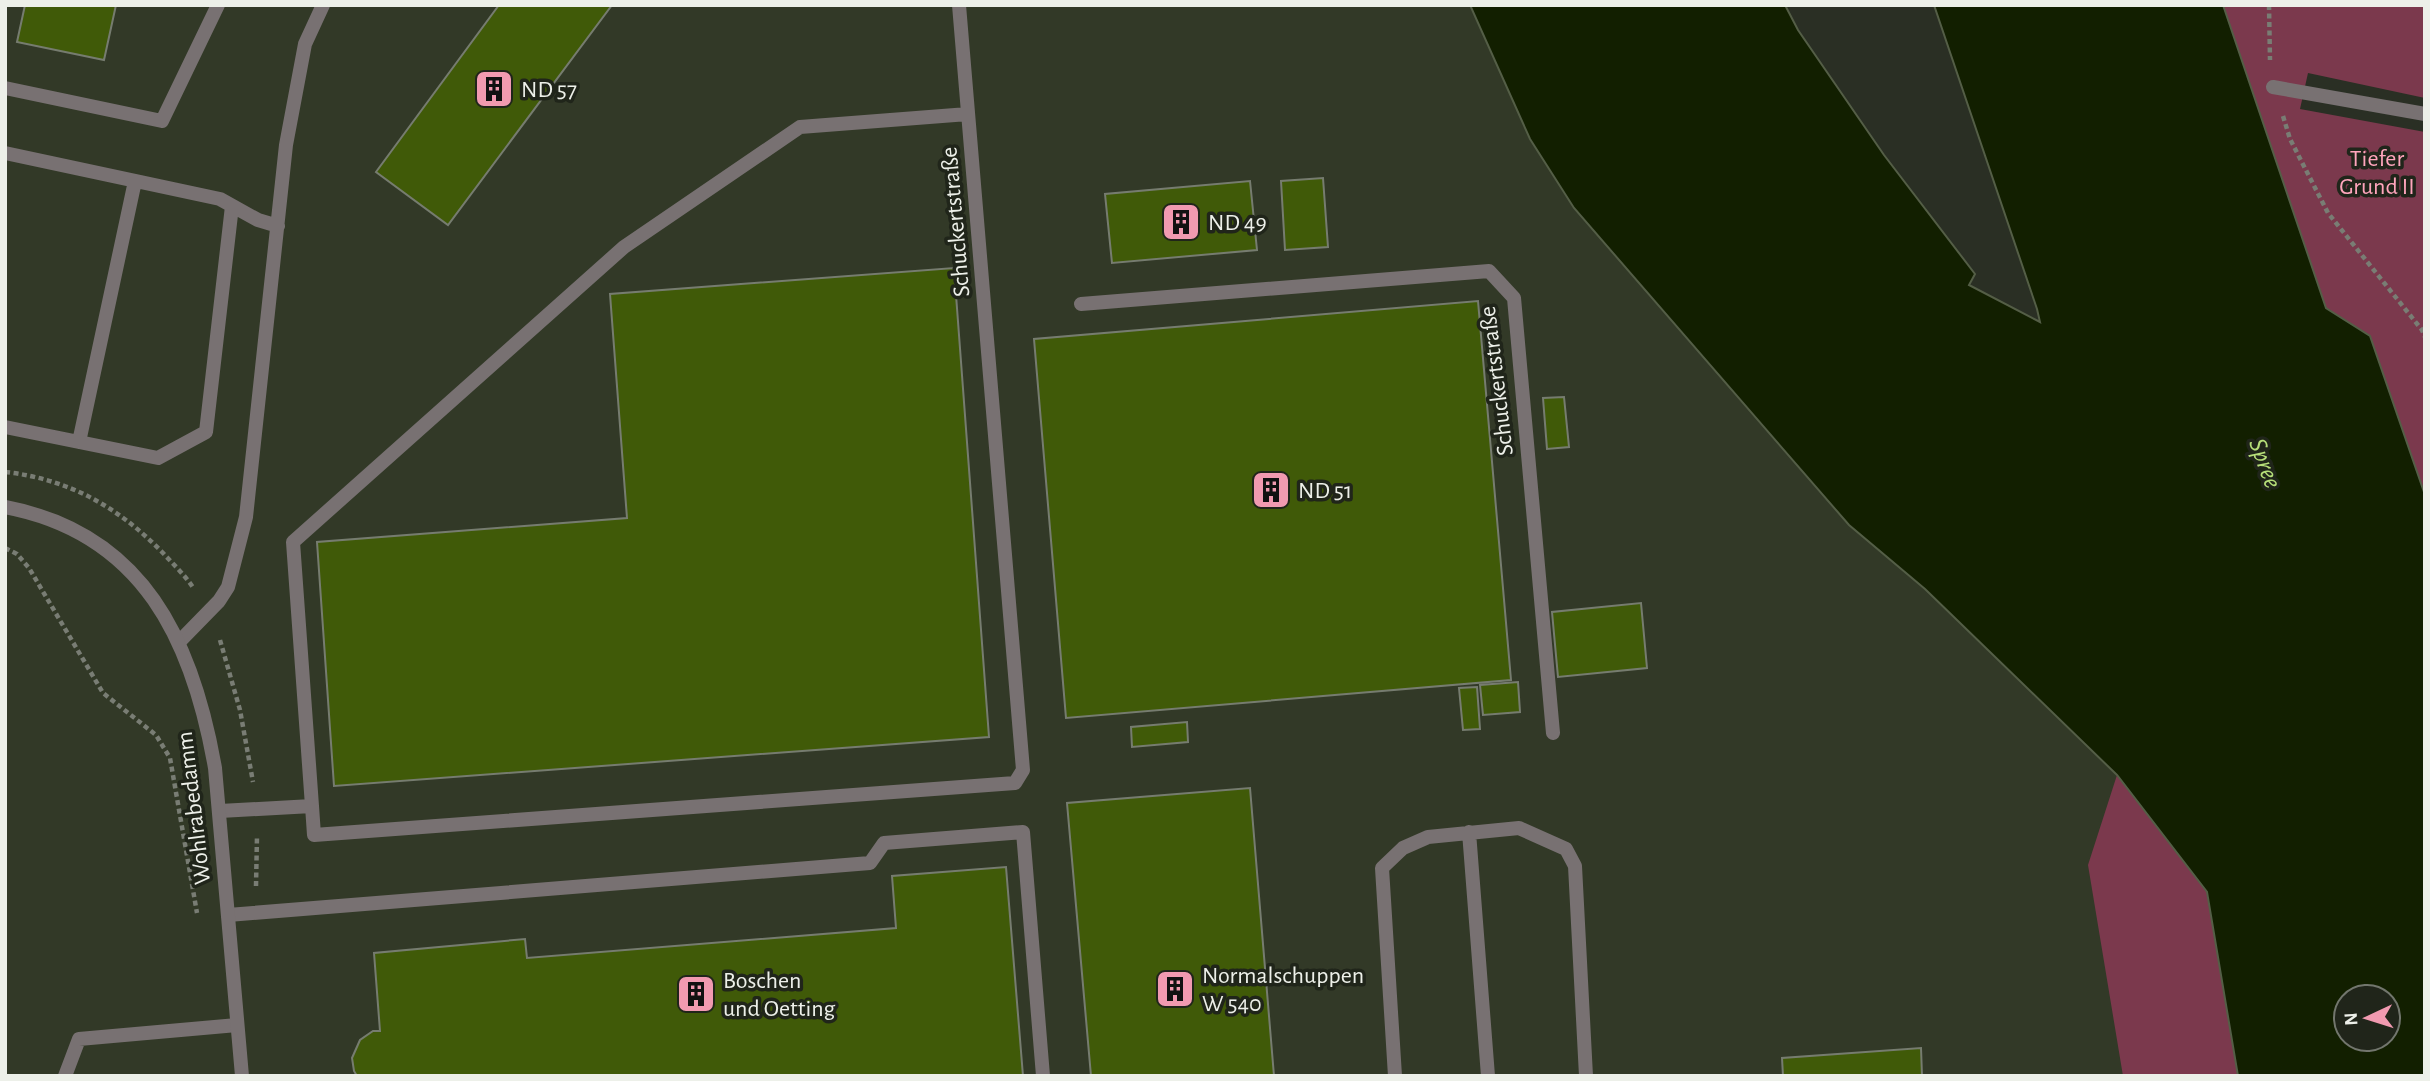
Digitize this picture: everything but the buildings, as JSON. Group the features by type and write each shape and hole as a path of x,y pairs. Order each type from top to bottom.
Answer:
{"street":[{"path":"5,88 162,121 218,5"},
{"path":"179,642 219,601 228,587 246,517 286,145 305,44 323,5"},
{"name":"Schuckertstraße","path":"313,806 314,835 1015,783 1023,771 959,5"},
{"path":"2273,87 2425,114"},
{"path":"220,811 313,806 293,542 624,247 800,127 968,114"},
{"path":"5,153 220,199 258,220 278,226"},
{"path":"79,442 135,181"},
{"path":"5,428 158,458 206,432 232,206"},
{"name":"Schuckertstraße","path":"1081,304 1489,271 1514,298 1553,733"},
{"name":"Wohlrabedamm","path":"5,507 26,511 95,542 127,566 157,602 179,642 208,725 220,811 242,1076"},
{"path":"1395,1076 1382,868 1403,848 1428,837 1519,828 1566,849 1575,866 1586,1076"},
{"path":"228,915 870,863 884,843 1023,832 1043,1076"},
{"path":"1469,832 1488,1076"},
{"path":"65,1076 79,1039 237,1025"}],"path":[{"path":"2287,129 2328,213 2425,337"},
{"path":"5,548 17,554 29,568 103,693 156,735 170,758 198,925"}],"shaded area":[{"path":"5,5 1470,5 1530,139 1574,208 1849,525 1925,589 2117,775 2238,1076 5,1076"}],"green space":[{"name":"Tiefer Grund II","path":"2223,5 2425,5 2425,98 2308,73 2300,109 2425,132 2425,495 2370,336 2326,308"},
{"path":"2117,775 2207,892 2238,1076 2123,1076 2088,865"}],"water":[{"name":"Spree","path":"1470,5 1785,5 1798,30 1884,155 1975,274 1969,285 2040,322 1934,5 2223,5 2326,308 2370,336 2425,495 2425,1076 2238,1076 2207,892 2117,775 1925,589 1849,525 1574,208 1530,139"}],"place":[{"name":"ND 57","path":"494,89"},
{"name":"ND 49","path":"1181,222"},
{"name":"ND 51","path":"1271,490"},
{"name":"Normalschuppen W 540","path":"1175,989"},
{"name":"Boschen und Oetting","path":"696,994"}]}
